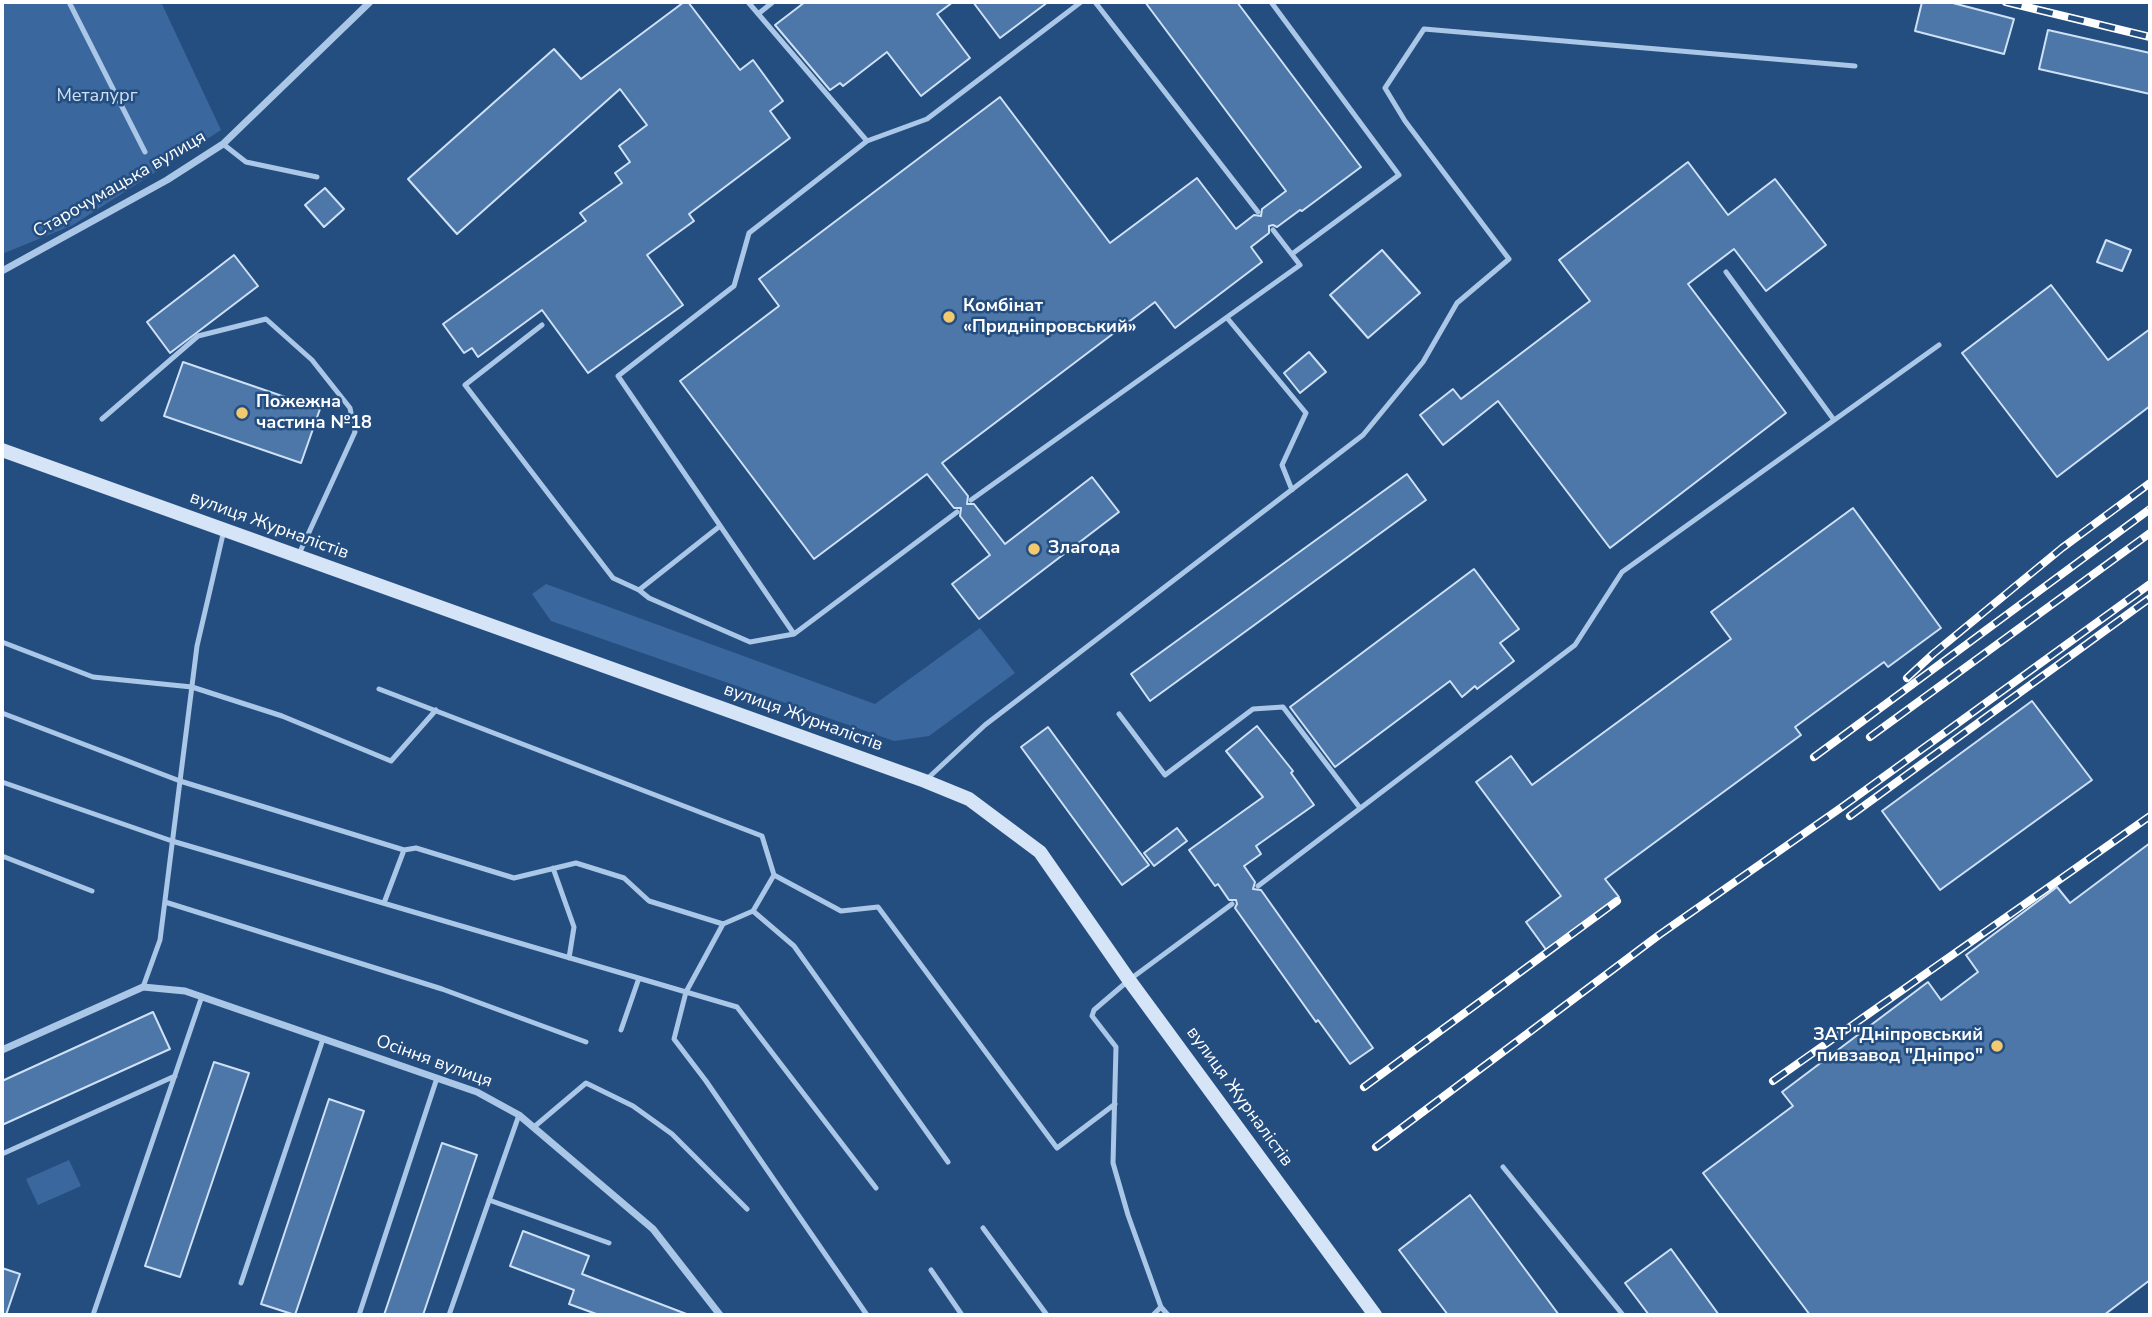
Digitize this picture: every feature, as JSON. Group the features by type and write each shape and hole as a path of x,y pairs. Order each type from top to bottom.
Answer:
{"street":[{"name":"Старочумацька вулиця","path":"2,271 167,180 223,144 370,2"},
{"name":"вулиця Журналістів","path":"2,450 969,799 1040,852 1129,980 1375,1315"},
{"name":"Осіння вулиця","path":"142,987 185,991 202,996 477,1092 519,1115 653,1229 720,1315"},
{"path":"2,1050 142,987"}],"lane":[{"path":"69,2 145,152"},
{"path":"748,2 867,141"},
{"path":"758,14 773,2"},
{"path":"794,634 618,376 734,286 749,233 867,141 927,119 1081,2"},
{"path":"1095,2 1258,212"},
{"path":"1271,2 1399,175 1292,254"},
{"path":"925,781 985,725 1363,435 1423,362 1457,303 1509,259 1405,121 1385,88 1424,29 1855,66"},
{"path":"223,144 246,162 317,177"},
{"path":"971,500 1300,265 1273,230"},
{"path":"1726,272 1834,420"},
{"path":"1228,318 1306,413 1282,465 1292,490"},
{"path":"102,419 198,336 266,319 312,360 350,408 355,432 298,557"},
{"path":"542,325 465,385 613,578 639,590 649,598 750,642 794,634 957,512"},
{"path":"1258,886 1575,645 1622,572 1939,345"},
{"path":"639,590 720,526"},
{"path":"142,987 160,940 197,646 224,530"},
{"path":"2,642 93,677 191,687 282,716 391,761 436,710"},
{"path":"379,689 762,836 774,875 841,911 878,907 1057,1148 1115,1104"},
{"path":"1119,714 1165,775 1253,709 1283,706 1360,808"},
{"path":"2,713 180,781 404,850 416,848 513,878 576,863 624,878 649,901 723,924"},
{"path":"2,782 172,841 737,1007 876,1188"},
{"path":"384,903 404,850"},
{"path":"2,856 92,891"},
{"path":"553,868 574,927 569,958"},
{"path":"774,875 753,911 723,924 686,992 674,1039 706,1081 867,1315"},
{"path":"164,902 442,989 586,1042"},
{"path":"1168,1315 1161,1307 1128,1215 1113,1163 1116,1047 1092,1016 1094,1010 1129,980 1232,905"},
{"path":"753,911 794,946 948,1162"},
{"path":"621,1030 639,978"},
{"path":"93,1315 202,996"},
{"path":"241,1283 323,1039"},
{"path":"2,1154 175,1076"},
{"path":"359,1315 437,1078"},
{"path":"534,1127 586,1083 633,1106 672,1134 747,1209"},
{"path":"449,1315 519,1115"},
{"path":"1503,1167 1623,1315"},
{"path":"489,1200 609,1243"},
{"path":"983,1228 1047,1315"},
{"path":"931,1270 962,1315"},
{"path":"1153,1315 1161,1307"}],"green space":[{"name":"Металург","path":"2,2 161,2 221,130 73,225 2,254"},
{"path":"546,584 875,704 980,628 1015,673 929,736 894,741 551,621 532,594"},
{"path":"69,1160 81,1186 38,1205 26,1179"}],"building":[{"path":"684,2 688,2 740,70 753,60 783,101 770,111 790,138 689,214 694,221 647,255 683,305 588,373 542,310 478,357 472,348 464,353 443,324 586,221 580,213 622,183 615,173 630,162 619,146 647,125 620,89 457,234 408,179 554,49 581,79"},
{"path":"805,2 953,2 937,14 970,58 921,96 887,52 843,86 840,83 830,90 775,25"},
{"path":"973,2 1048,2 1000,38"},
{"name":"Комбінат «Придніпровський»","path":"1145,2 1237,2 1361,167 1302,211 1277,227 1269,226 1269,233 1251,247 1262,262 1175,328 1155,302 942,463 968,496 967,504 974,504 1005,544 1092,477 1119,512 979,619 952,584 990,555 960,516 961,508 954,508 927,474 814,559 680,381 779,306 759,279 1000,97 1110,243 1197,178 1236,229 1254,215 1261,216 1262,209 1286,191"},
{"path":"1922,2 1949,2 2014,19 2004,54 1915,31"},
{"path":"2048,30 2150,53 2150,94 2039,69"},
{"path":"1688,162 1728,215 1775,179 1826,245 1766,291 1734,249 1688,284 1786,413 1610,548 1498,401 1443,445 1420,415 1453,389 1461,399 1590,301 1559,260"},
{"path":"325,188 344,209 324,227 305,205"},
{"path":"2106,240 2131,250 2122,271 2097,262"},
{"path":"1382,250 1420,293 1368,338 1330,295"},
{"path":"234,255 258,286 170,353 147,322"},
{"path":"2051,285 2108,360 2150,329 2150,406 2057,477 1962,353"},
{"path":"1309,352 1326,372 1300,393 1284,373"},
{"name":"Пожежна частина №18","path":"183,362 320,409 301,463 164,416"},
{"path":"1407,474 1426,500 1150,701 1131,674"},
{"path":"1853,508 1941,628 1888,667 1884,662 1795,727 1801,735 1605,879 1619,897 1547,951 1526,922 1561,896 1476,782 1511,756 1532,785 1731,639 1711,612"},
{"path":"1474,569 1519,629 1500,643 1514,661 1462,697 1450,681 1335,767 1290,707"},
{"path":"2032,701 2092,780 1940,890 1882,811"},
{"path":"1257,726 1293,771 1291,773 1314,805 1256,846 1261,854 1244,866 1255,882 1253,889 1261,890 1373,1048 1350,1064 1318,1020 1316,1022 1235,908 1236,900 1229,900 1218,884 1215,886 1189,850 1263,797 1226,751"},
{"path":"1048,727 1149,865 1122,885 1021,747"},
{"path":"1177,828 1187,841 1154,866 1144,853"},
{"name":"ЗАТ \"Дніпровський пивзавод \"Дніпро\"","path":"2150,843 2150,1280 2104,1315 1810,1315 1703,1173 1793,1106 1782,1092 1928,982 1941,1000 1978,972 1966,955 2057,887 2070,903"},
{"path":"153,1012 170,1049 2,1125 2,1081"},
{"path":"214,1062 249,1073 180,1277 145,1266"},
{"path":"329,1099 364,1111 295,1315 261,1304"},
{"path":"442,1143 477,1155 423,1315 384,1315"},
{"path":"1470,1195 1559,1315 1448,1315 1399,1250"},
{"path":"523,1231 589,1256 582,1274 689,1315 599,1315 569,1304 574,1290 510,1266"},
{"path":"1671,1249 1719,1315 1649,1315 1625,1283"},
{"path":"2,1268 20,1274 6,1315 2,1315"}],"railway":[{"path":"2006,2 2150,37"},
{"path":"1907,678 2062,548 2150,483"},
{"path":"1814,757 2150,509"},
{"path":"1870,737 2150,533"},
{"path":"1376,1147 1659,935 1842,807 2150,584"},
{"path":"1850,816 2150,598"},
{"path":"1773,1081 2150,816"},
{"path":"1364,1087 1617,901"}],"place":[{"name":"Комбінат «Придніпровський»","path":"949,317"},
{"name":"Пожежна частина №18","path":"242,413"},
{"name":"Злагода","path":"1034,549"},
{"name":"ЗАТ \"Дніпровський пивзавод \"Дніпро\"","path":"1997,1046"}]}
